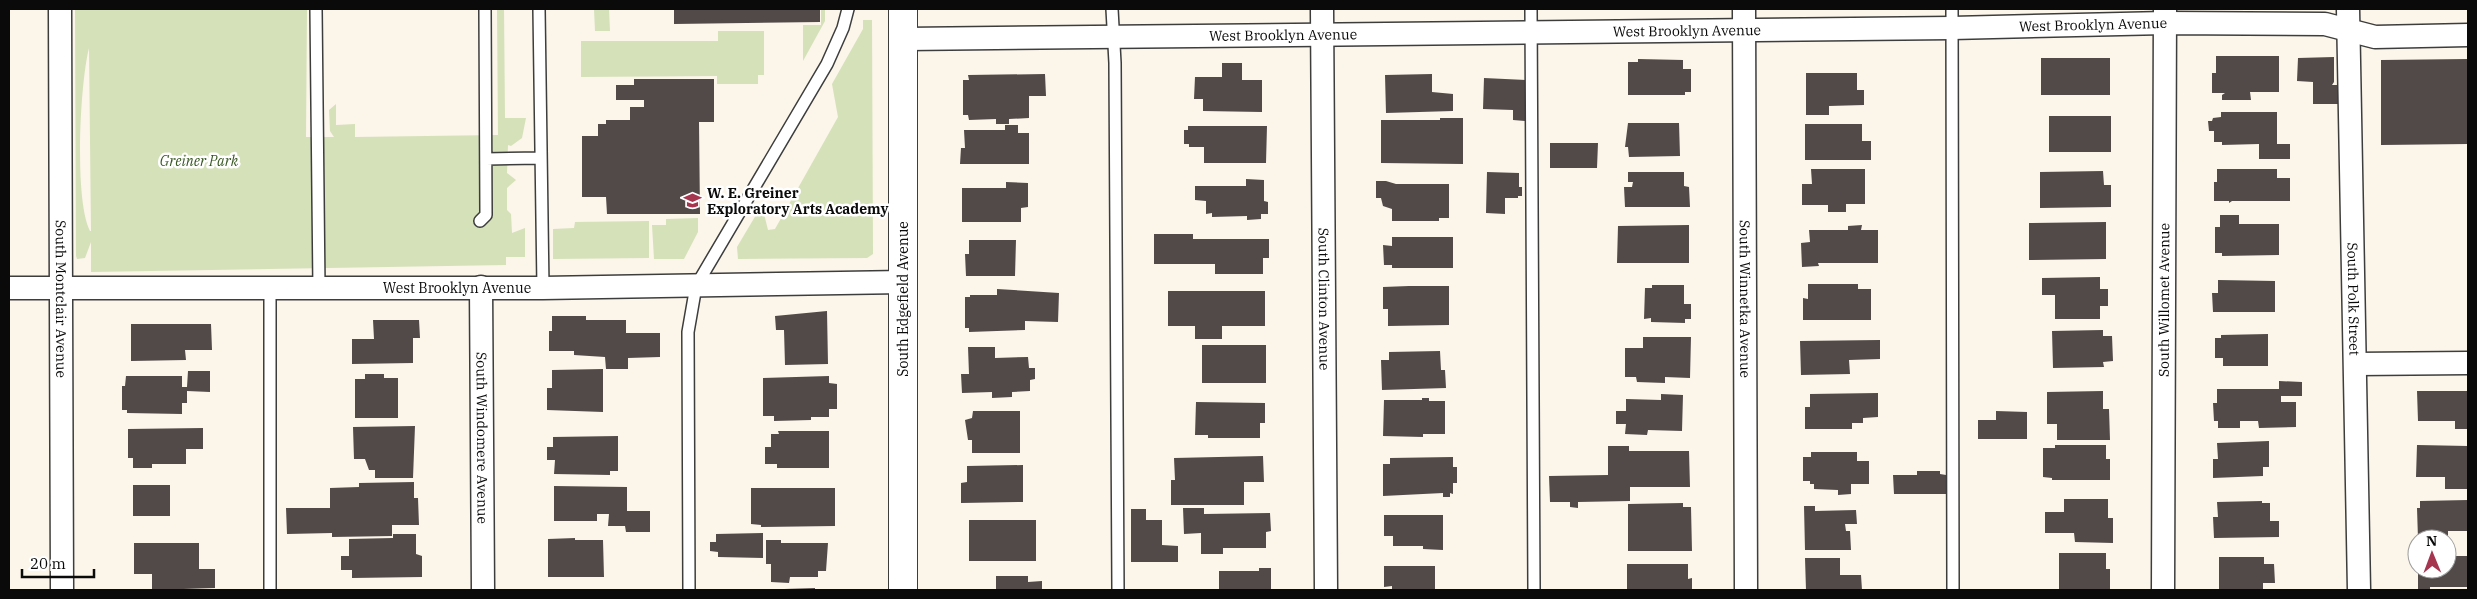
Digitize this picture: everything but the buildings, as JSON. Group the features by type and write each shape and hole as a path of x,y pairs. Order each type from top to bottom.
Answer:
{"street":[{"name":"South Montclair Avenue","path":"60,9 59,288 62,590"},
{"name":"South Edgefield Avenue","path":"903,9 905,39 903,590"},
{"name":"South Clinton Avenue","path":"1322,9 1326,590"},
{"name":"South Polk Street","path":"2348,9 2359,590"},
{"name":"West Brooklyn Avenue","path":"905,39 1322,34 1531,20 2165,16 2325,24 2374,37 2468,35"},
{"name":"South Willomet Avenue","path":"2163,590 2165,16"},
{"name":"South Winnetka Avenue","path":"1744,19 1746,590"},
{"name":"West Brooklyn Avenue","path":"9,288 543,288 903,282"},
{"name":"South Windomere Avenue","path":"481,287 483,590"},
{"path":"2356,364 2468,363"}],"lane":[{"path":"316,9 319,289"},
{"path":"480,221 486,215 485,9"},
{"path":"539,9 543,288"},
{"path":"689,590 688,332 696,286 827,64 843,28 848,9"},
{"path":"1112,9 1116,63 1118,590"},
{"path":"1952,18 1953,590"},
{"path":"1531,20 1534,590"},
{"path":"486,158 541,158"},
{"path":"270,289 270,590"}],"green space":[{"name":"Greiner Park","path":"75,9 307,9 306,137 334,137 330,131 329,110 336,104 336,125 355,124 355,137 498,135 497,9 504,9 505,118 526,118 522,138 511,146 508,145 507,173 516,180 507,188 507,210 511,214 512,233 525,228 525,257 506,257 506,265 91,272 91,242 85,258 77,259","holes":["89,48 91,231 85,216 80,169 81,113"]},
{"path":"594,9 609,9 610,31 595,31"},
{"path":"821,9 825,9 825,21 803,61 803,25 821,25"},
{"path":"863,20 872,20 873,254 867,258 738,259 737,247 756,215 764,214 768,230 775,229 838,117 832,84 863,29"},
{"path":"718,31 764,31 764,75 758,75 758,84 717,84 717,76 581,77 581,41 718,41"},
{"path":"698,218 698,232 684,259 654,259 652,225 666,225 666,219"},
{"path":"649,221 649,258 553,259 553,229 574,228 575,222"}],"place":[{"name":"W. E. Greiner Exploratory Arts Academy","path":"693,201"}]}
